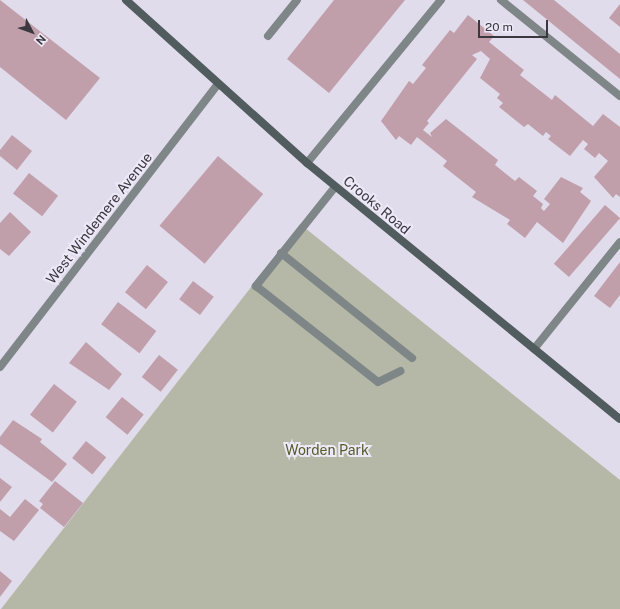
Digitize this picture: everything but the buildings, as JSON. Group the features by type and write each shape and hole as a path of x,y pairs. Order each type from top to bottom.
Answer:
{"main road":[{"name":"Crooks Road","path":"126,0 217,85 335,187 620,419"}],"street":[{"path":"268,36 297,0"},
{"path":"307,163 441,0"},
{"path":"501,0 620,96"},
{"name":"West Windemere Avenue","path":"0,367 217,85"},
{"path":"335,187 256,286 378,382 401,371"},
{"path":"534,349 620,242"},
{"path":"282,253 412,358"}],"green space":[{"name":"Worden Park","path":"300,224 620,480 620,609 1,609"}]}
